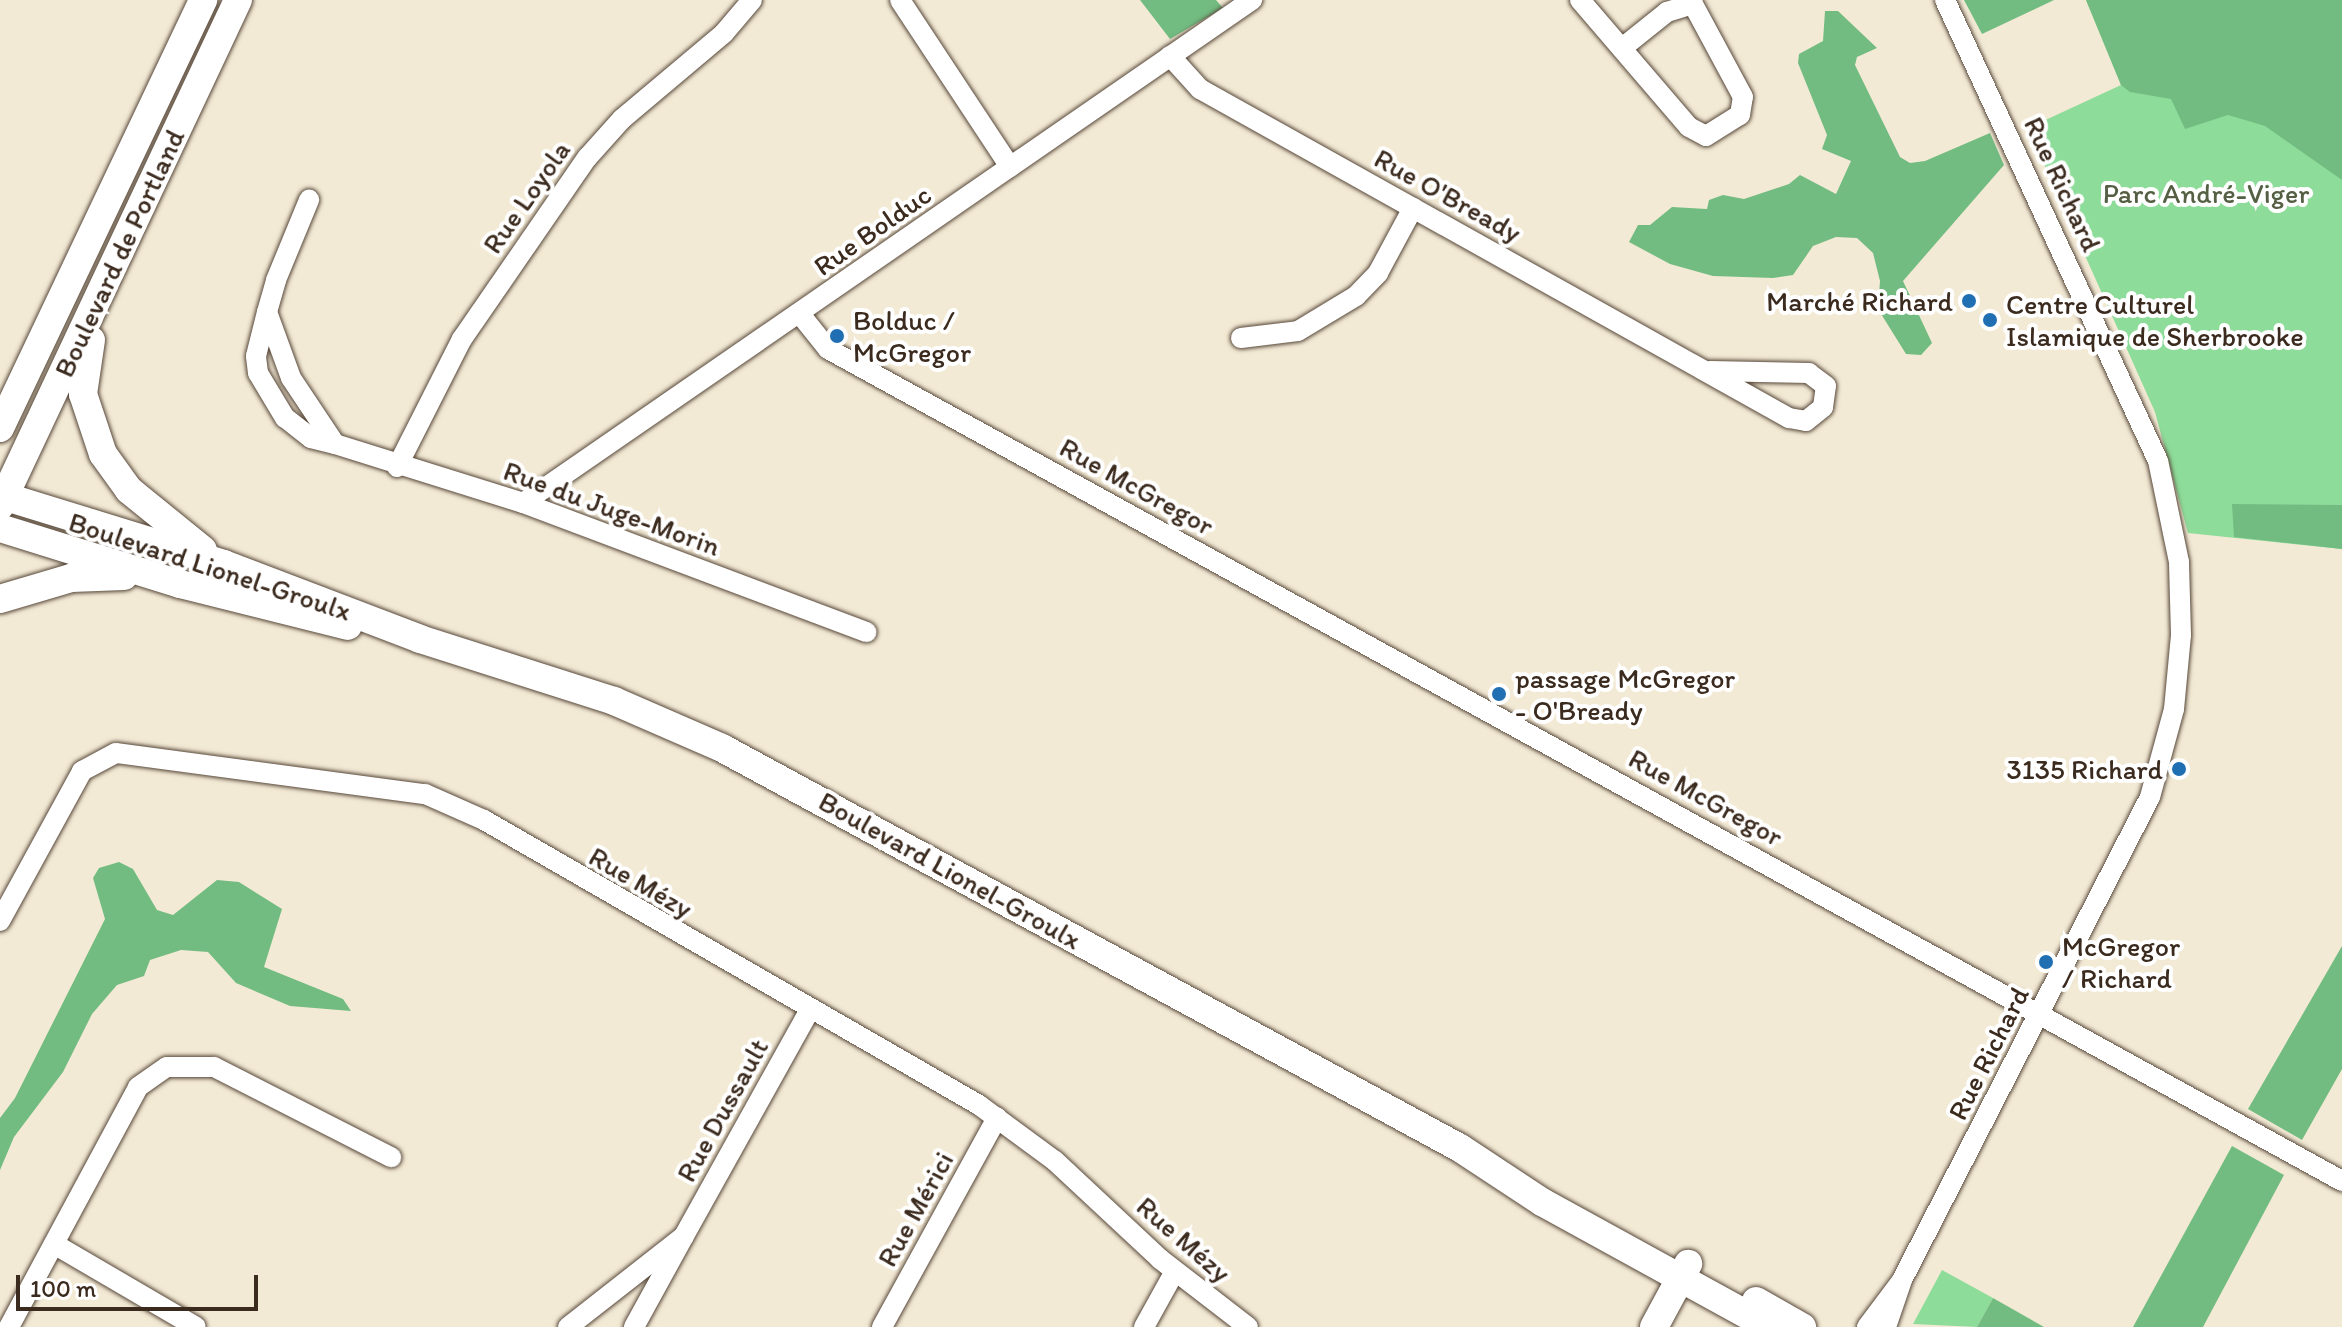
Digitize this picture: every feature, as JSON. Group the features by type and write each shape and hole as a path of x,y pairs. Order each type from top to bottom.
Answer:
{"main road":[{"name":"Boulevard de Portland","path":"0,428 203,0"},
{"name":"Boulevard de Portland","path":"1,499 238,0"},
{"path":"117,258 84,365 83,394 94,435 129,490 224,564"},
{"name":"Boulevard Lionel-Groulx","path":"1,499 224,564 420,639 614,701 722,748 1460,1148 1542,1202 1802,1327"},
{"name":"Boulevard Lionel-Groulx","path":"0,528 180,584 353,628 420,639"},
{"path":"0,599 34,586 94,575 180,584"},
{"path":"1654,1327 1684,1272"},
{"name":"Boulevard Lionel-Groulx","path":"1684,1272 1769,1327"}],"street":[{"name":"Rue Loyola","path":"397,467 462,339 587,158 622,119 724,33 752,0"},
{"path":"900,0 1010,167"},
{"name":"Rue Bolduc","path":"523,503 1252,0"},
{"path":"1580,0 1622,48 1698,133 1716,133 1740,115 1743,97 1693,4 1667,12 1622,48"},
{"name":"Rue Richard","path":"1886,1327 1902,1280 2150,797 2179,670 2179,562 2168,499 2146,430 1945,0"},
{"name":"Rue O'Bready","path":"1170,56 1200,89 1798,421 1814,418 1823,407 1826,386 1809,373 1710,371"},
{"name":"Rue du Juge-Morin","path":"309,200 267,312 256,356 264,389 302,432 397,467 523,503 867,632"},
{"path":"1241,338 1298,331 1356,296 1378,273 1413,208"},
{"path":"267,312 291,378 335,444"},
{"name":"Rue McGregor","path":"800,314 828,349 2342,1181"},
{"name":"Rue Mézy","path":"0,921 82,771 98,759 132,752 425,794 484,820 997,1118 1055,1161 1175,1271 1248,1327"},
{"name":"Rue Dussault","path":"634,1327 809,1011"},
{"path":"9,1327 138,1087 153,1074 181,1063 232,1075 391,1157"},
{"name":"Rue Mérici","path":"882,1327 997,1118"},
{"name":"Rue Dussault","path":"568,1327 684,1236"},
{"path":"54,1244 196,1327"},
{"path":"1144,1327 1175,1271"},
{"name":"Rue Richard","path":"1867,1327 1902,1280"}],"green space":[{"path":"1140,0 1216,0 1223,8 1170,39"},
{"path":"1964,0 2054,0 1982,34"},
{"name":"Parc André-Viger","path":"2086,0 2342,0 2342,549 2188,533 2155,412 2028,128 2121,85"},
{"path":"2086,0 2342,0 2342,180 2265,126 2228,115 2185,129 2171,99 2130,92 2121,85"},
{"path":"1825,11 1838,11 1877,48 1857,57 1855,65 1900,157 1910,163 1925,161 1990,133 2004,165 1903,281 1932,343 1921,355 1906,354 1878,309 1880,281 1873,253 1857,238 1836,237 1813,246 1793,275 1773,278 1713,276 1670,264 1629,242 1638,225 1650,225 1672,207 1707,209 1709,200 1723,195 1744,199 1789,184 1800,175 1836,194 1851,161 1822,149 1827,135 1798,63 1799,54 1823,41"},
{"path":"2232,504 2342,505 2342,549 2234,537"},
{"path":"119,862 133,869 157,910 173,915 217,880 239,882 282,909 264,967 343,999 351,1011 290,1006 236,983 208,952 181,950 150,960 144,976 117,985 92,1014 63,1072 14,1137 0,1170 0,1118 15,1098 105,919 93,878 99,868"},
{"path":"2342,946 2342,1069 2302,1140 2248,1109"},
{"path":"2232,1146 2284,1175 2203,1327 2133,1327"},
{"path":"1942,1270 1993,1298 1977,1327 1913,1324"},
{"path":"1993,1298 2044,1327 1977,1327"}],"place":[{"name":"Marché Richard","path":"1969,301"},
{"name":"Centre Culturel Islamique de Sherbrooke","path":"1990,320"},
{"name":"Bolduc / McGregor","path":"837,336"},
{"name":"passage McGregor - O'Bready","path":"1499,694"},
{"name":"3135 Richard","path":"2179,769"},
{"name":"McGregor / Richard","path":"2046,962"}]}
